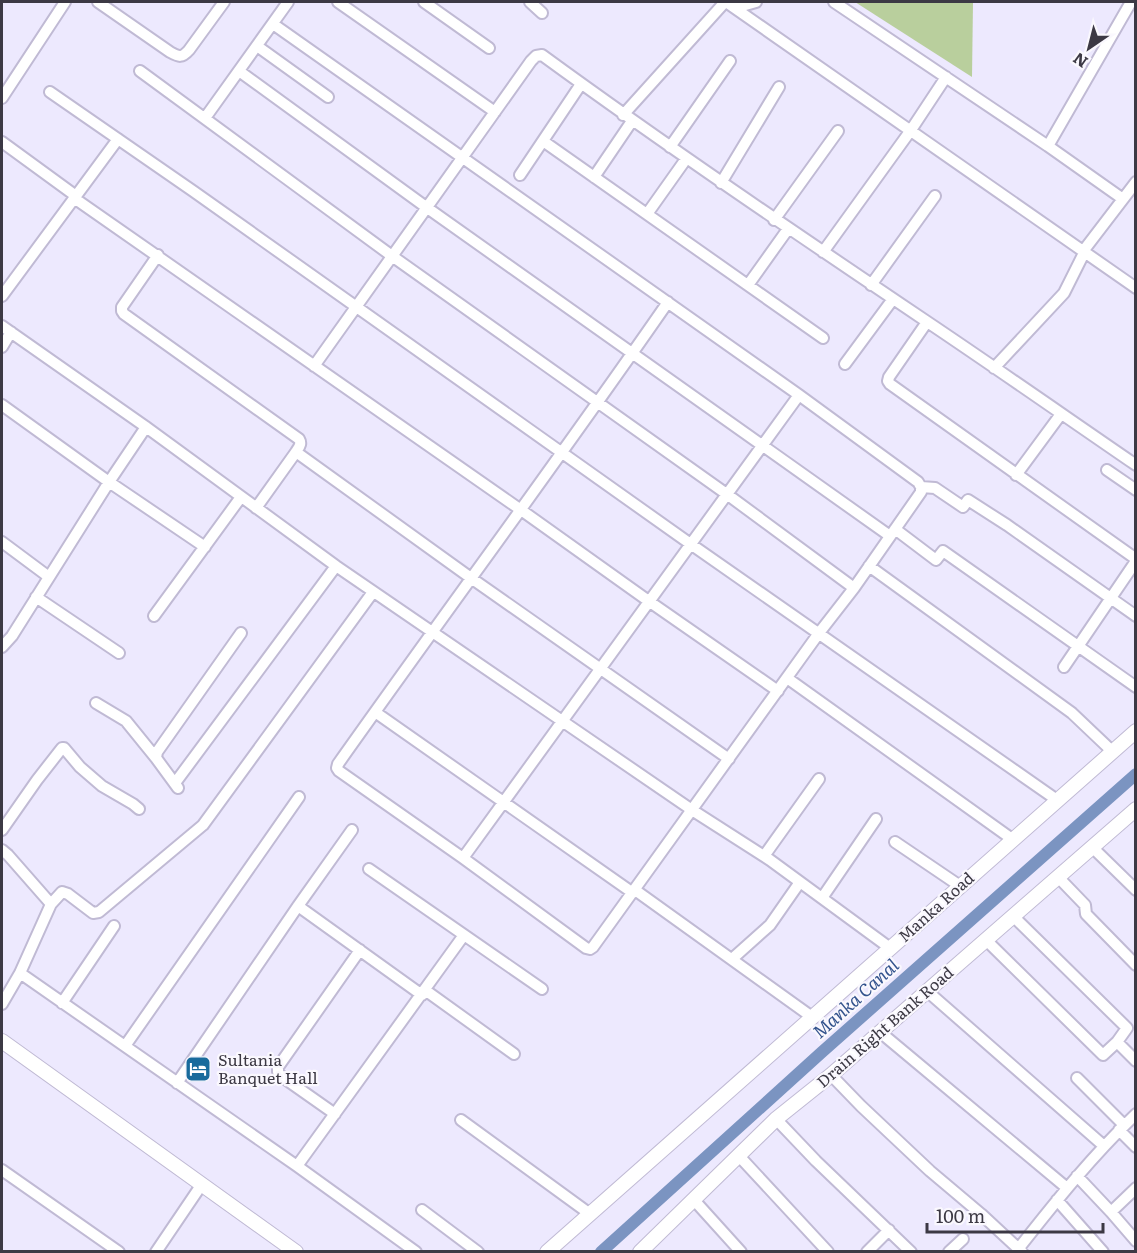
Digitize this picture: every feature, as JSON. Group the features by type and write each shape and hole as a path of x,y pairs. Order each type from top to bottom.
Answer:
{"street":[{"path":"2,98 65,2"},
{"path":"98,2 178,57 184,56 224,2"},
{"path":"205,118 288,2"},
{"path":"338,2 495,112"},
{"path":"424,2 489,48"},
{"path":"530,2 542,14"},
{"path":"594,177 628,118 729,4 756,2"},
{"path":"834,2 1123,199"},
{"path":"1048,146 1131,2"},
{"path":"729,4 1136,288"},
{"path":"273,24 799,395 918,482 921,487 921,492 854,588 819,633 634,892 590,949 339,771 338,764 668,303"},
{"path":"257,46 328,98"},
{"path":"314,366 531,61 536,56 542,55 774,220 1135,462"},
{"path":"670,147 730,61"},
{"path":"140,71 392,256 728,495 854,588"},
{"path":"239,71 763,447 936,560 943,551 1136,687"},
{"path":"823,252 911,130 946,77"},
{"path":"520,175 581,84"},
{"path":"721,183 780,87"},
{"path":"50,92 1057,800"},
{"path":"774,220 838,131"},
{"path":"2,296 118,139"},
{"path":"543,141 823,338"},
{"path":"2,142 75,197 778,691"},
{"path":"647,214 686,159"},
{"path":"994,368 1064,293 1085,251 1136,182"},
{"path":"871,285 935,196"},
{"path":"748,285 788,229"},
{"path":"158,255 122,307 124,314 301,442 256,508"},
{"path":"845,364 893,299"},
{"path":"927,322 889,377 890,384 1136,560 1064,667"},
{"path":"2,326 146,427 373,592 692,810 764,856 890,948"},
{"path":"2,347 11,332"},
{"path":"463,858 799,395"},
{"path":"2,405 205,547"},
{"path":"1016,475 1061,414"},
{"path":"2,647 12,636 146,427"},
{"path":"296,452 729,759"},
{"path":"1107,470 1136,490"},
{"path":"921,487 935,488 963,507 968,500 1136,616"},
{"path":"154,616 242,497"},
{"path":"2,542 49,577"},
{"path":"96,703 126,721 177,786 336,566"},
{"path":"869,566 1072,713 1112,752"},
{"path":"2,1004 20,973 51,904 62,892 93,913 99,912 203,825 373,592"},
{"path":"36,597 119,653"},
{"path":"2,629 12,636"},
{"path":"156,758 157,752 241,633"},
{"path":"787,678 1012,839"},
{"path":"375,711 812,1017"},
{"name":"Manka Road","path":"547,1251 1136,731"},
{"path":"2,830 62,748 102,786 139,809"},
{"path":"764,856 819,779"},
{"path":"125,1046 299,797"},
{"name":"Drain Right Bank Road","path":"642,1251 776,1119 831,1075 1136,809"},
{"path":"822,898 876,819"},
{"path":"177,1083 352,830"},
{"path":"895,842 960,886"},
{"path":"1092,847 1136,890"},
{"path":"2,850 9,855 51,904"},
{"path":"369,869 542,989"},
{"path":"1058,877 1085,905 1086,915 1136,965"},
{"path":"732,960 770,925 800,882"},
{"path":"298,906 514,1054"},
{"path":"986,939 1103,1055 1128,1028 1013,916"},
{"path":"62,1003 114,926"},
{"path":"297,1166 464,935"},
{"path":"335,1114 281,1076 278,1067 360,950"},
{"path":"20,973 416,1251"},
{"path":"927,991 1104,1146"},
{"path":"880,1032 1067,1188"},
{"path":"1117,1042 1136,1061"},
{"path":"2,1044 296,1251"},
{"path":"831,1075 930,1171 1020,1250 1077,1176 1121,1127 1136,1114"},
{"path":"1077,1078 1136,1147"},
{"path":"776,1119 816,1161 910,1251"},
{"path":"461,1120 590,1214"},
{"path":"739,1156 828,1251"},
{"path":"2,1170 119,1251"},
{"path":"1077,1176 1136,1241"},
{"path":"156,1251 202,1184"},
{"path":"1111,1212 1136,1188"},
{"path":"693,1200 741,1251"},
{"path":"1057,1200 1104,1251"},
{"path":"422,1210 477,1251"},
{"path":"867,1251 889,1230"},
{"path":"949,1251 963,1239"}],"green space":[{"path":"855,2 973,2 972,77"}],"waterway":[{"name":"Manka Canal","path":"601,1252 822,1052 1136,774"}],"place":[{"name":"Sultania Banquet Hall","path":"198,1069"}]}
